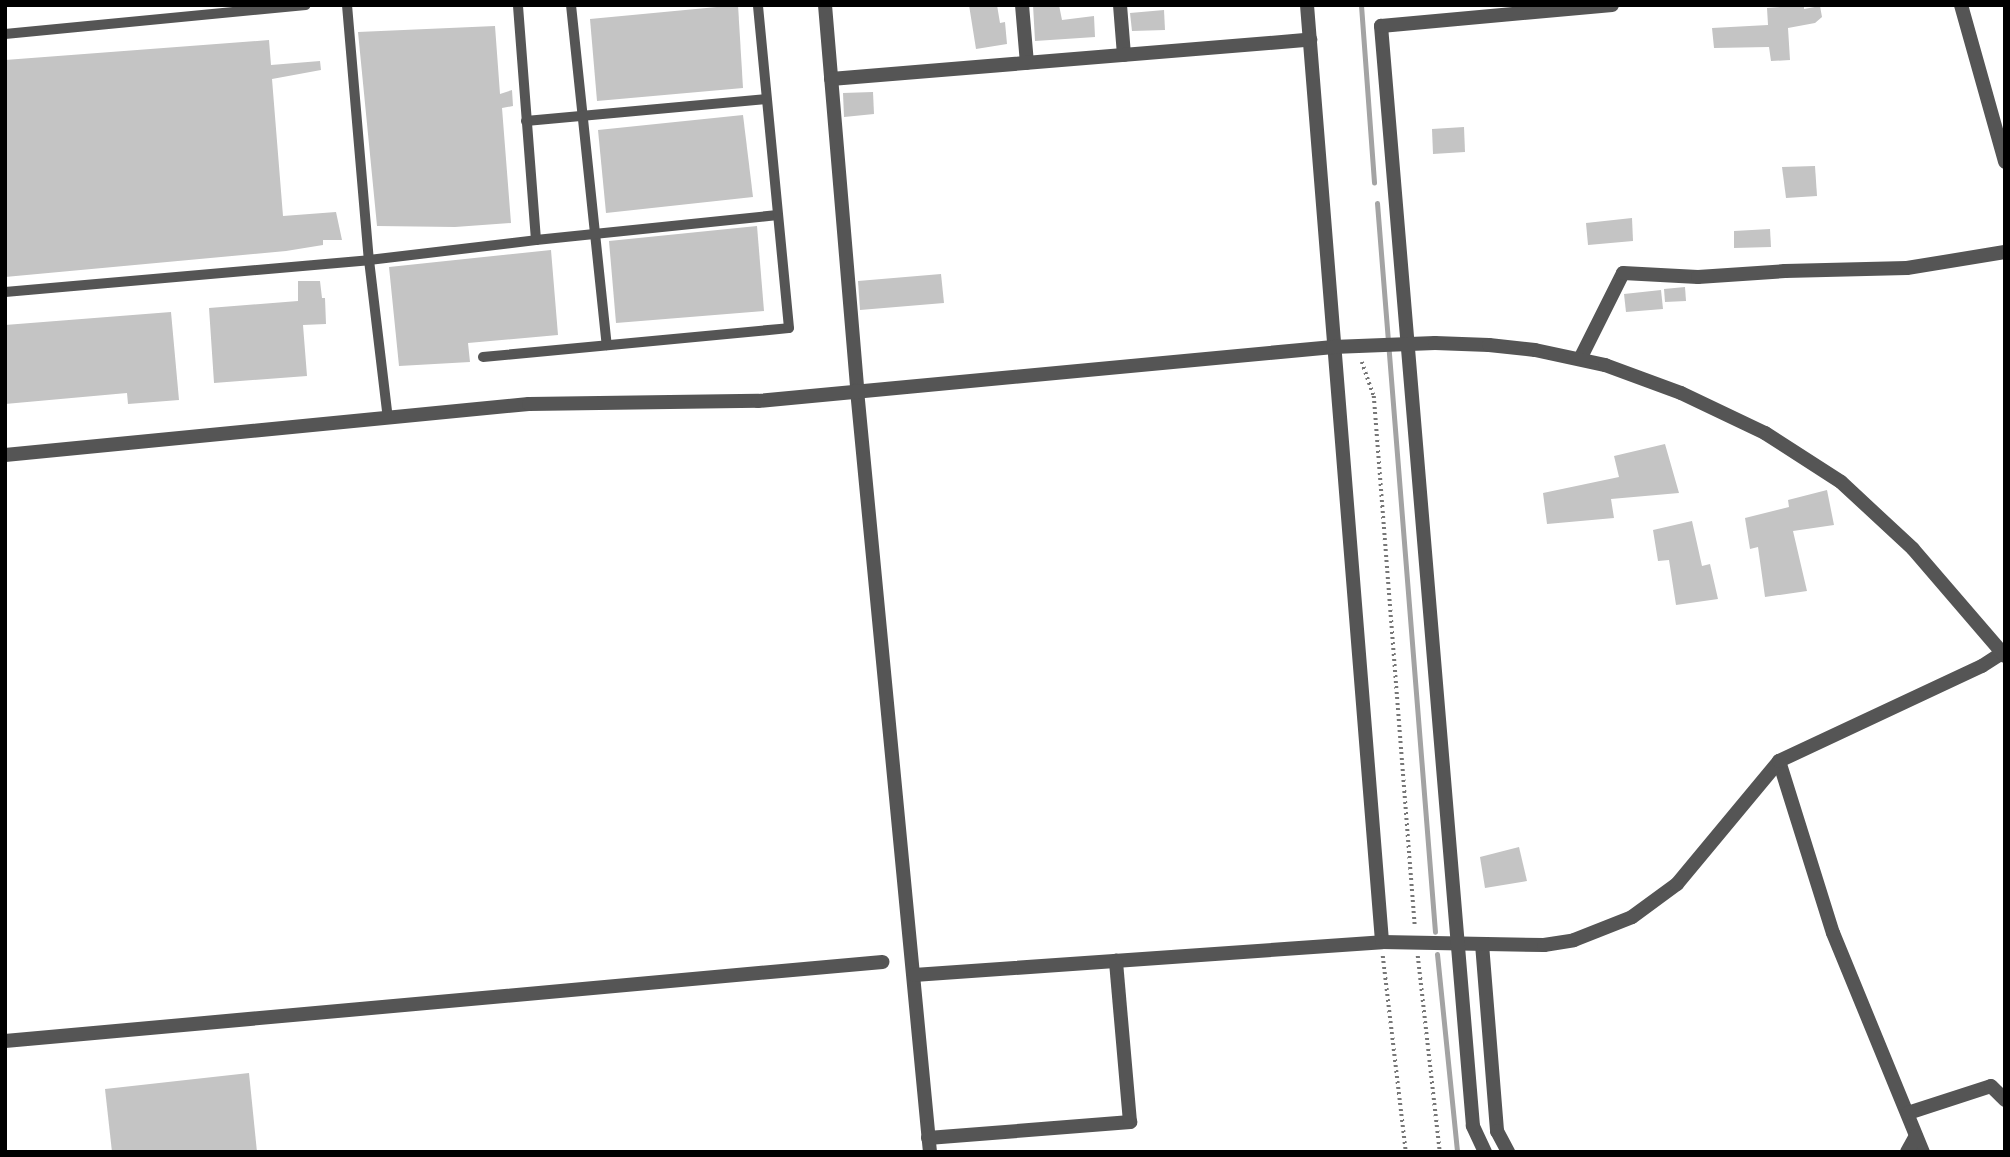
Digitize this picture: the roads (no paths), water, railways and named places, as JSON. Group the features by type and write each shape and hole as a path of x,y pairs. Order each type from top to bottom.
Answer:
{"street":[{"path":"825,5 857,390 929,1145 1130,1122 1116,961"},
{"path":"1022,5 1027,63"},
{"path":"1120,5 1124,55"},
{"path":"1307,5 1381,942"},
{"path":"1485,1152 1473,1126 1402,343 1381,26 1612,5"},
{"path":"1961,5 2005,162"},
{"path":"831,79 1310,40"},
{"path":"1580,359 1623,273 1698,277 1785,271 1907,268 2005,252"},
{"path":"5,455 529,404 758,401 1333,347 1402,343 1489,345 1580,359 1681,393 1765,433 1841,482 1913,550 2004,653 1982,666 1779,761 1677,884 1633,917 1574,940 1544,945 1381,942 914,975"},
{"path":"1779,761 1832,933 1923,1152"},
{"path":"1482,944 1497,1131 1508,1152"},
{"path":"5,1041 883,962"},
{"path":"1908,1113 1991,1086 2005,1101"},
{"path":"1907,1152 1916,1136"}],"lane":[{"path":"5,34 306,5"},
{"path":"347,5 369,260 388,419"},
{"path":"518,5 536,240"},
{"path":"571,5 607,345"},
{"path":"483,357 789,328 758,5"},
{"path":"526,121 766,99"},
{"path":"5,292 369,260 778,215"}],"waterway":[{"path":"1361,5 1374,183"},
{"path":"1377,203 1435,932"},
{"path":"1437,954 1457,1152"}]}
